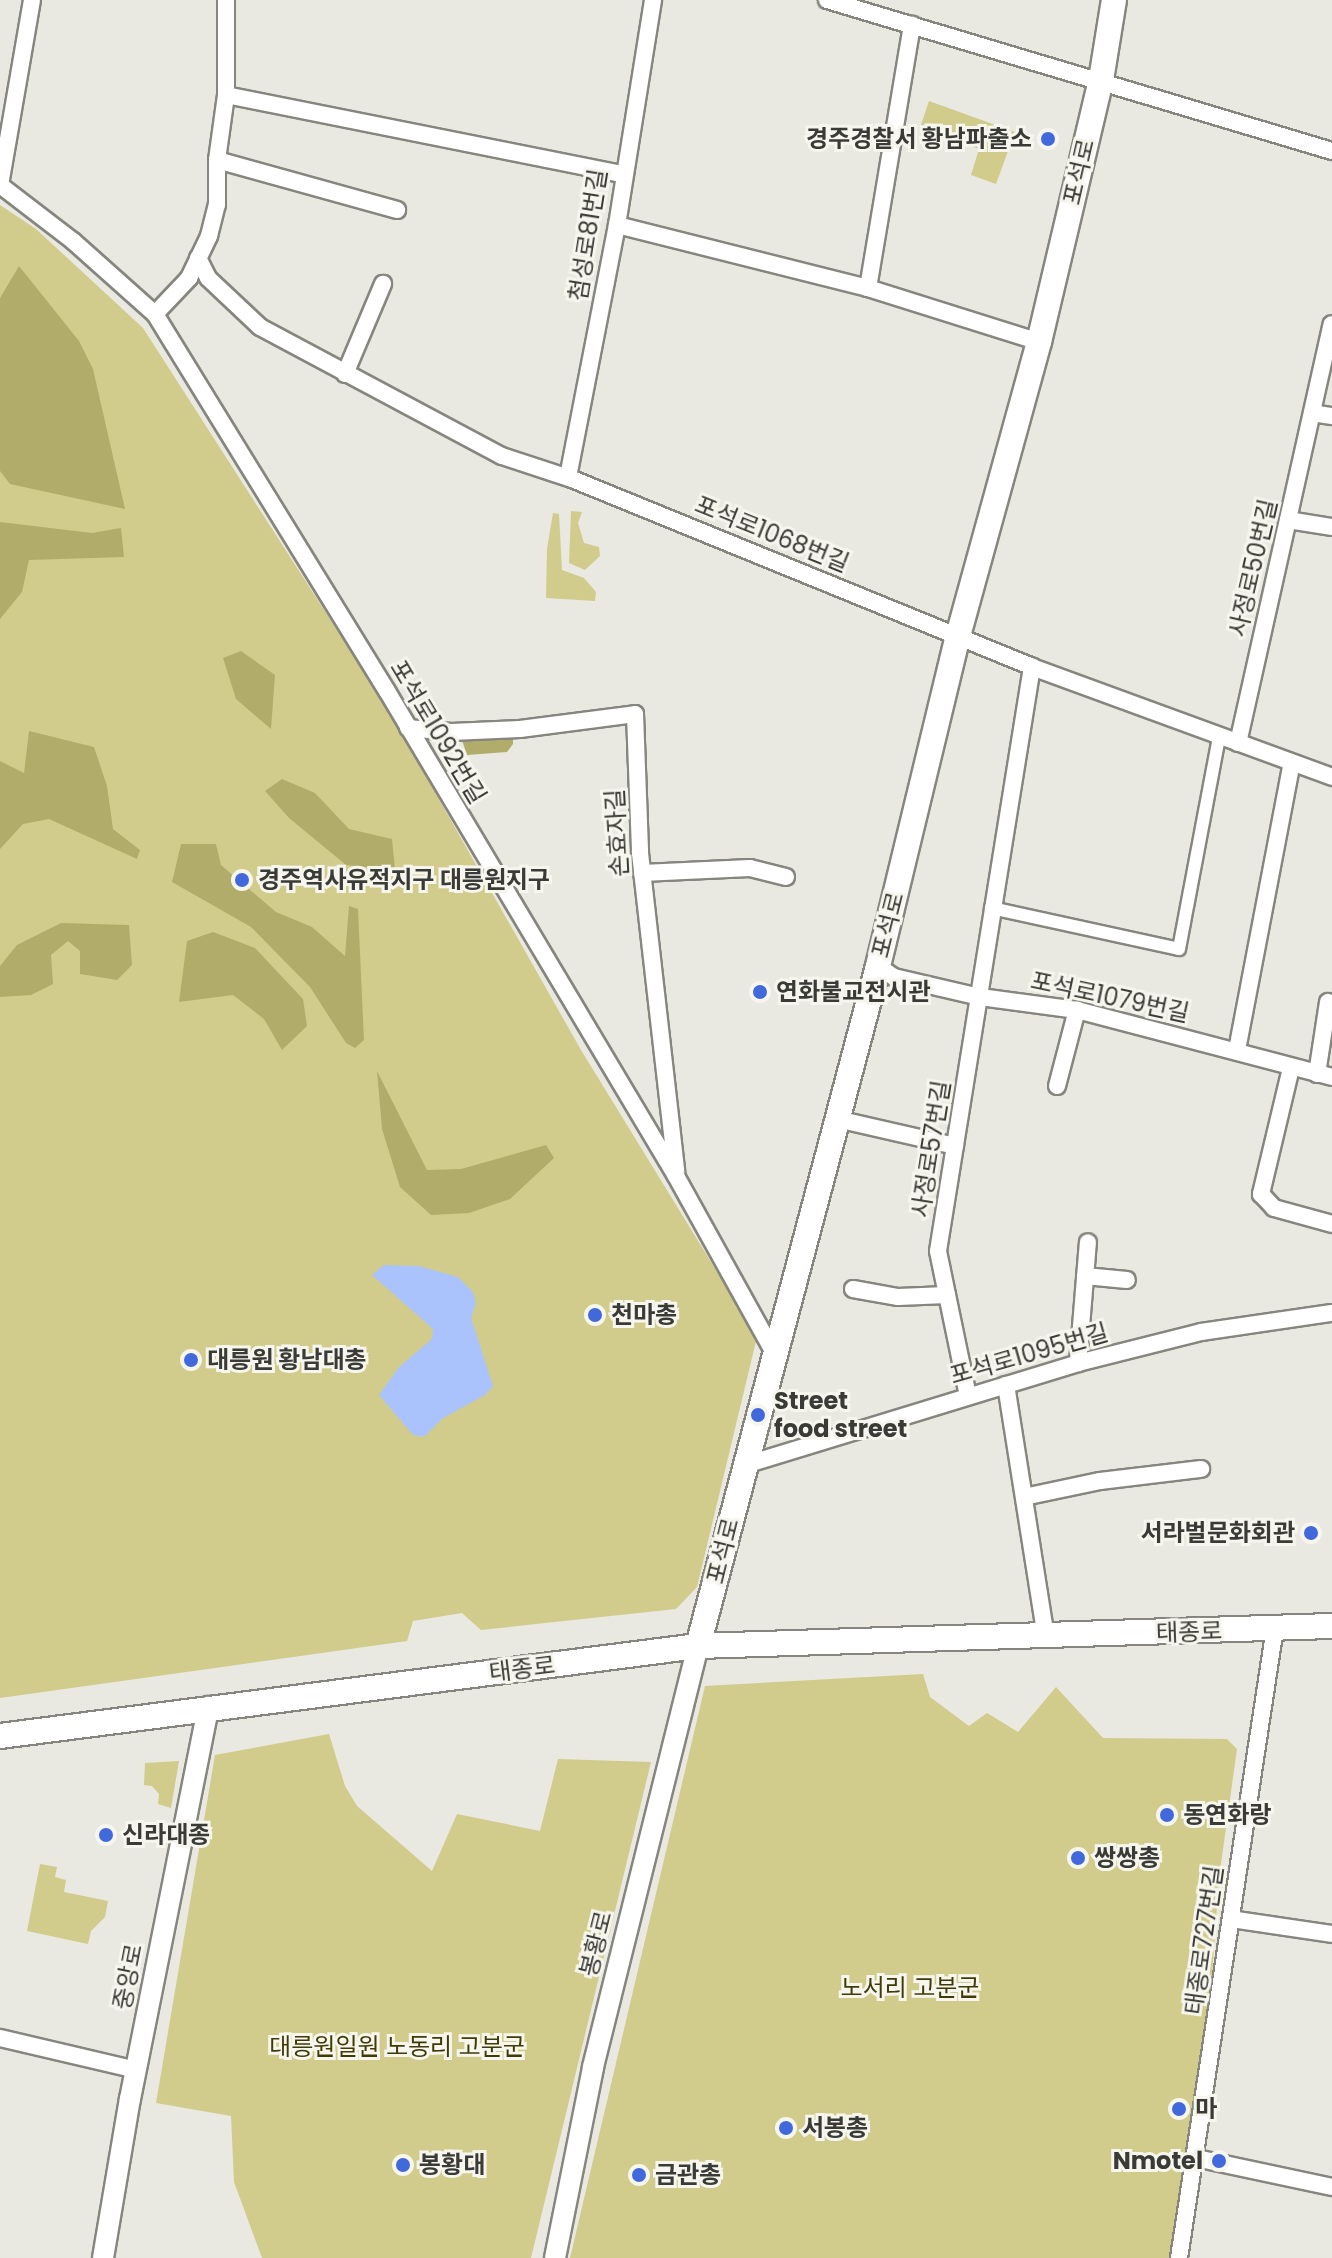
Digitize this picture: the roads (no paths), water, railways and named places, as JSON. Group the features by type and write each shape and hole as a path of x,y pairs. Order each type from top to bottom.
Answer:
{"main road":[{"name":"포석로","path":"698,1646 878,966 958,636 1039,342 1101,80 1114,0"},
{"name":"태종로","path":"0,1736 698,1646 1332,1626"}],"street":[{"path":"0,185 32,0"},
{"path":"155,314 189,278 209,236 217,205 217,160 226,95 226,0"},
{"name":"첨성로81번길","path":"568,477 617,225 622,174 653,0"},
{"path":"827,0 856,4 912,25 1332,151"},
{"path":"868,288 912,25"},
{"path":"226,95 622,174"},
{"path":"217,160 397,210"},
{"name":"포석로1092번길","path":"0,185 73,241 155,314 676,1176 774,1353"},
{"path":"617,225 868,288 1039,342"},
{"name":"포석로1068번길","path":"198,258 208,278 260,327 502,456 568,477 1032,667 1332,777"},
{"path":"345,374 383,284"},
{"name":"사정로50번길","path":"1238,743 1332,324"},
{"path":"1313,408 1332,416"},
{"path":"1288,520 1332,527"},
{"name":"사정로57번길","path":"968,1396 938,1251 1032,667"},
{"name":"손효자길","path":"408,728 451,732 520,729 635,714 642,873 676,1176"},
{"path":"991,908 1179,949 1219,737"},
{"path":"1237,1050 1292,763"},
{"path":"642,873 750,868 786,877"},
{"name":"포석로1079번길","path":"878,966 894,977 980,997 1077,1010 1325,1075"},
{"path":"1325,1075 1328,1002"},
{"path":"1057,1086 1077,1010"},
{"path":"1291,1068 1261,1194 1274,1208 1332,1224"},
{"path":"837,1119 955,1146"},
{"path":"1078,1363 1088,1242"},
{"path":"1085,1276 1127,1280"},
{"path":"853,1289 898,1297 947,1295"},
{"name":"포석로1095번길","path":"745,1465 1078,1363 1201,1332 1332,1313"},
{"path":"1006,1385 1046,1637"},
{"path":"1024,1497 1100,1481 1201,1469"},
{"name":"태종로727번길","path":"1179,2258 1275,1628"},
{"name":"봉황로","path":"555,2258 593,2067 698,1646"},
{"name":"중앙로","path":"103,2258 136,2070 208,1707"},
{"path":"1231,1919 1332,1934"},
{"path":"0,2038 136,2070"},
{"path":"1196,2158 1332,2187"}],"water":[{"path":"384,1265 419,1266 458,1277 473,1292 476,1303 471,1318 493,1386 485,1395 443,1418 424,1437 413,1435 379,1395 399,1367 432,1339 433,1329 372,1275"}],"place":[{"name":"경주경찰서 황남파출소","path":"1048,139"},
{"name":"경주역사유적지구 대릉원지구","path":"242,880"},
{"name":"연화불교전시관","path":"760,992"},
{"name":"천마총","path":"595,1315"},
{"name":"대릉원 황남대총","path":"191,1360"},
{"name":"Street food street","path":"758,1415"},
{"name":"서라벌문화회관","path":"1311,1533"},
{"name":"동연화랑","path":"1167,1815"},
{"name":"신라대종","path":"106,1835"},
{"name":"쌍쌍총","path":"1078,1858"},
{"name":"마","path":"1179,2109"},
{"name":"서봉총","path":"786,2128"},
{"name":"Nmotel","path":"1219,2161"},
{"name":"봉황대","path":"403,2165"},
{"name":"금관총","path":"639,2175"}],"park label":[{"name":"노서리 고분군","path":"910,1988"},
{"name":"대릉원일원 노동리 고분군","path":"397,2047"}]}
